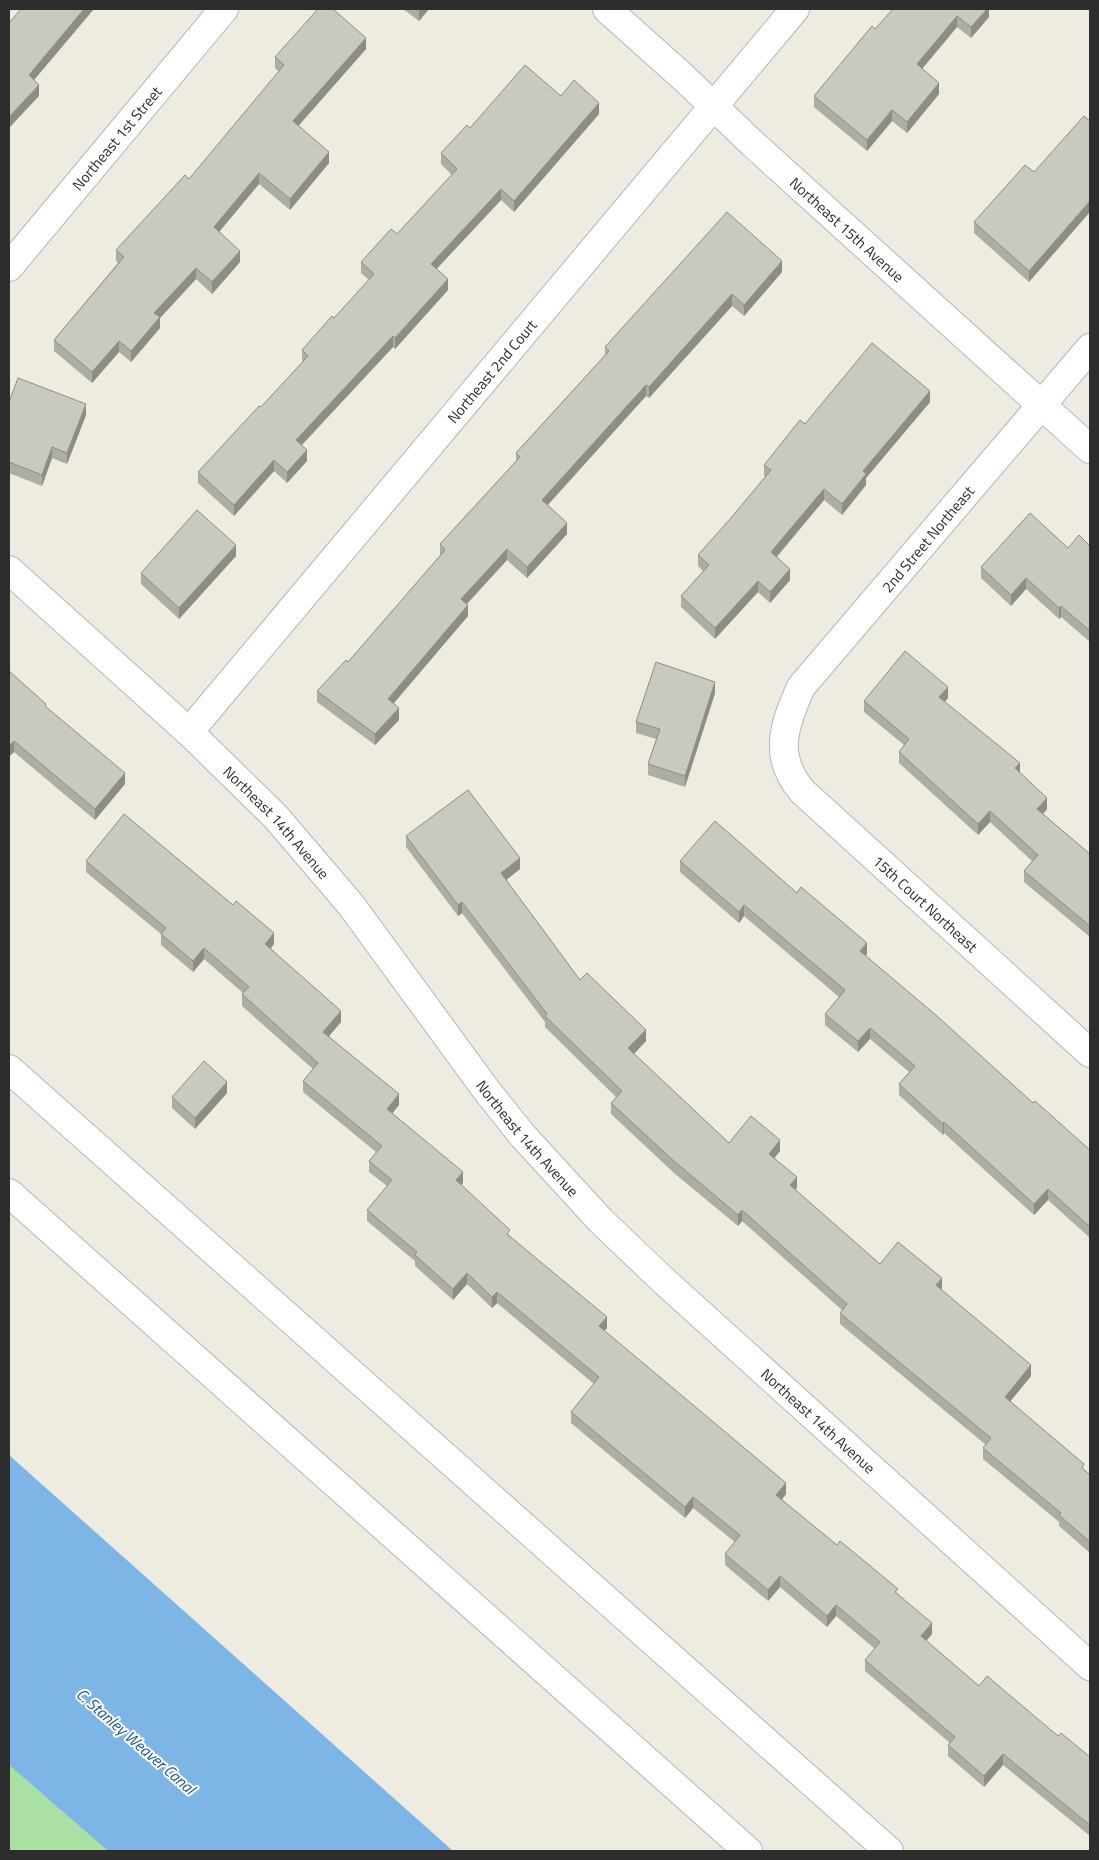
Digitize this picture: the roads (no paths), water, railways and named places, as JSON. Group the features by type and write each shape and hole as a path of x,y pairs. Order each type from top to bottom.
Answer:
{"street":[{"name":"Northeast 1st Street","path":"9,268 224,9"},
{"name":"Northeast 15th Avenue","path":"607,9 1090,449"},
{"name":"Northeast 2nd Court","path":"189,732 794,9"},
{"name":"2nd Street Northeast","path":"783,739 789,713 802,687 1090,348"},
{"name":"Northeast 14th Avenue","path":"9,570 189,732 275,816 345,898 487,1091 523,1136 601,1221 1090,1666"},
{"name":"15th Court Northeast","path":"783,739 786,764 793,781 803,792 1090,1053"},
{"path":"9,1068 889,1851"},
{"path":"9,1193 748,1851"}],"water":[{"name":"C. Stanley Weaver Canal","path":"9,1455 453,1851 108,1851 9,1765"}]}
